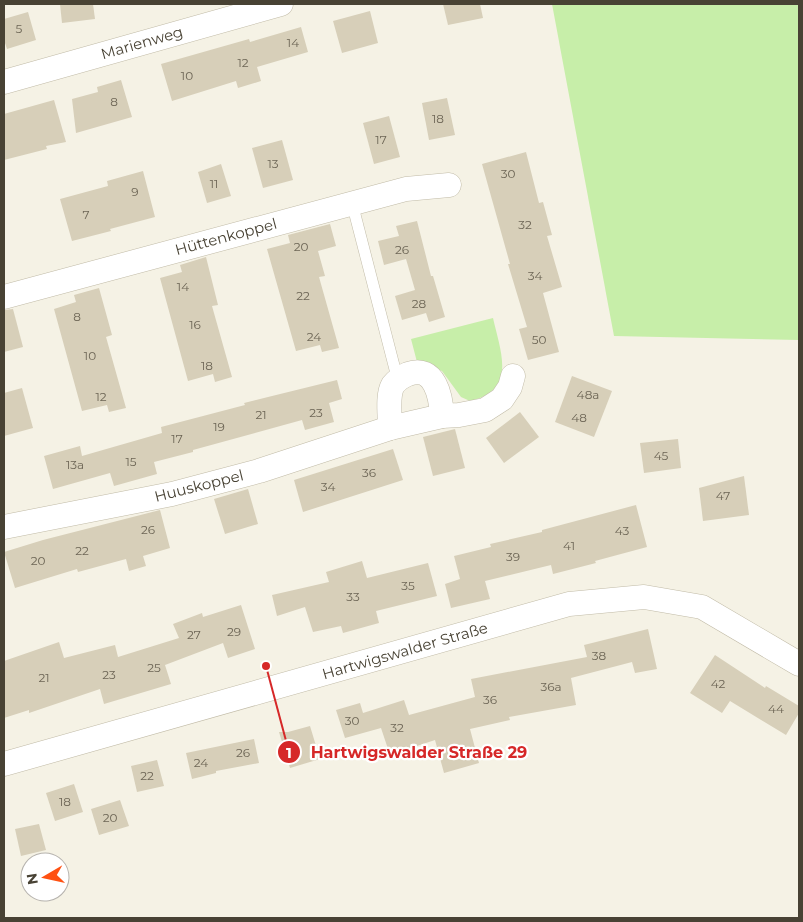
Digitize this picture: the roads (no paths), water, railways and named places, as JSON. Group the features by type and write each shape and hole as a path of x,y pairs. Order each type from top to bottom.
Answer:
{"street":[{"name":"Marienweg","path":"4,82 281,4"},
{"name":"Hüttenkoppel","path":"4,297 406,189 449,185"},
{"path":"390,428 389,403 393,386 404,375 414,372 426,373 436,383 441,401 442,416"},
{"name":"Huuskoppel","path":"4,528 172,494 259,472 390,428 442,416 485,410 502,399 510,387 513,376"},
{"name":"Hartwigswalder Straße","path":"4,764 569,604 644,597 702,607 799,664"}],"lane":[{"path":"352,203 398,381"}],"place":[{"name":"Hartwigswalder Straße 29","path":"266,666"}]}
